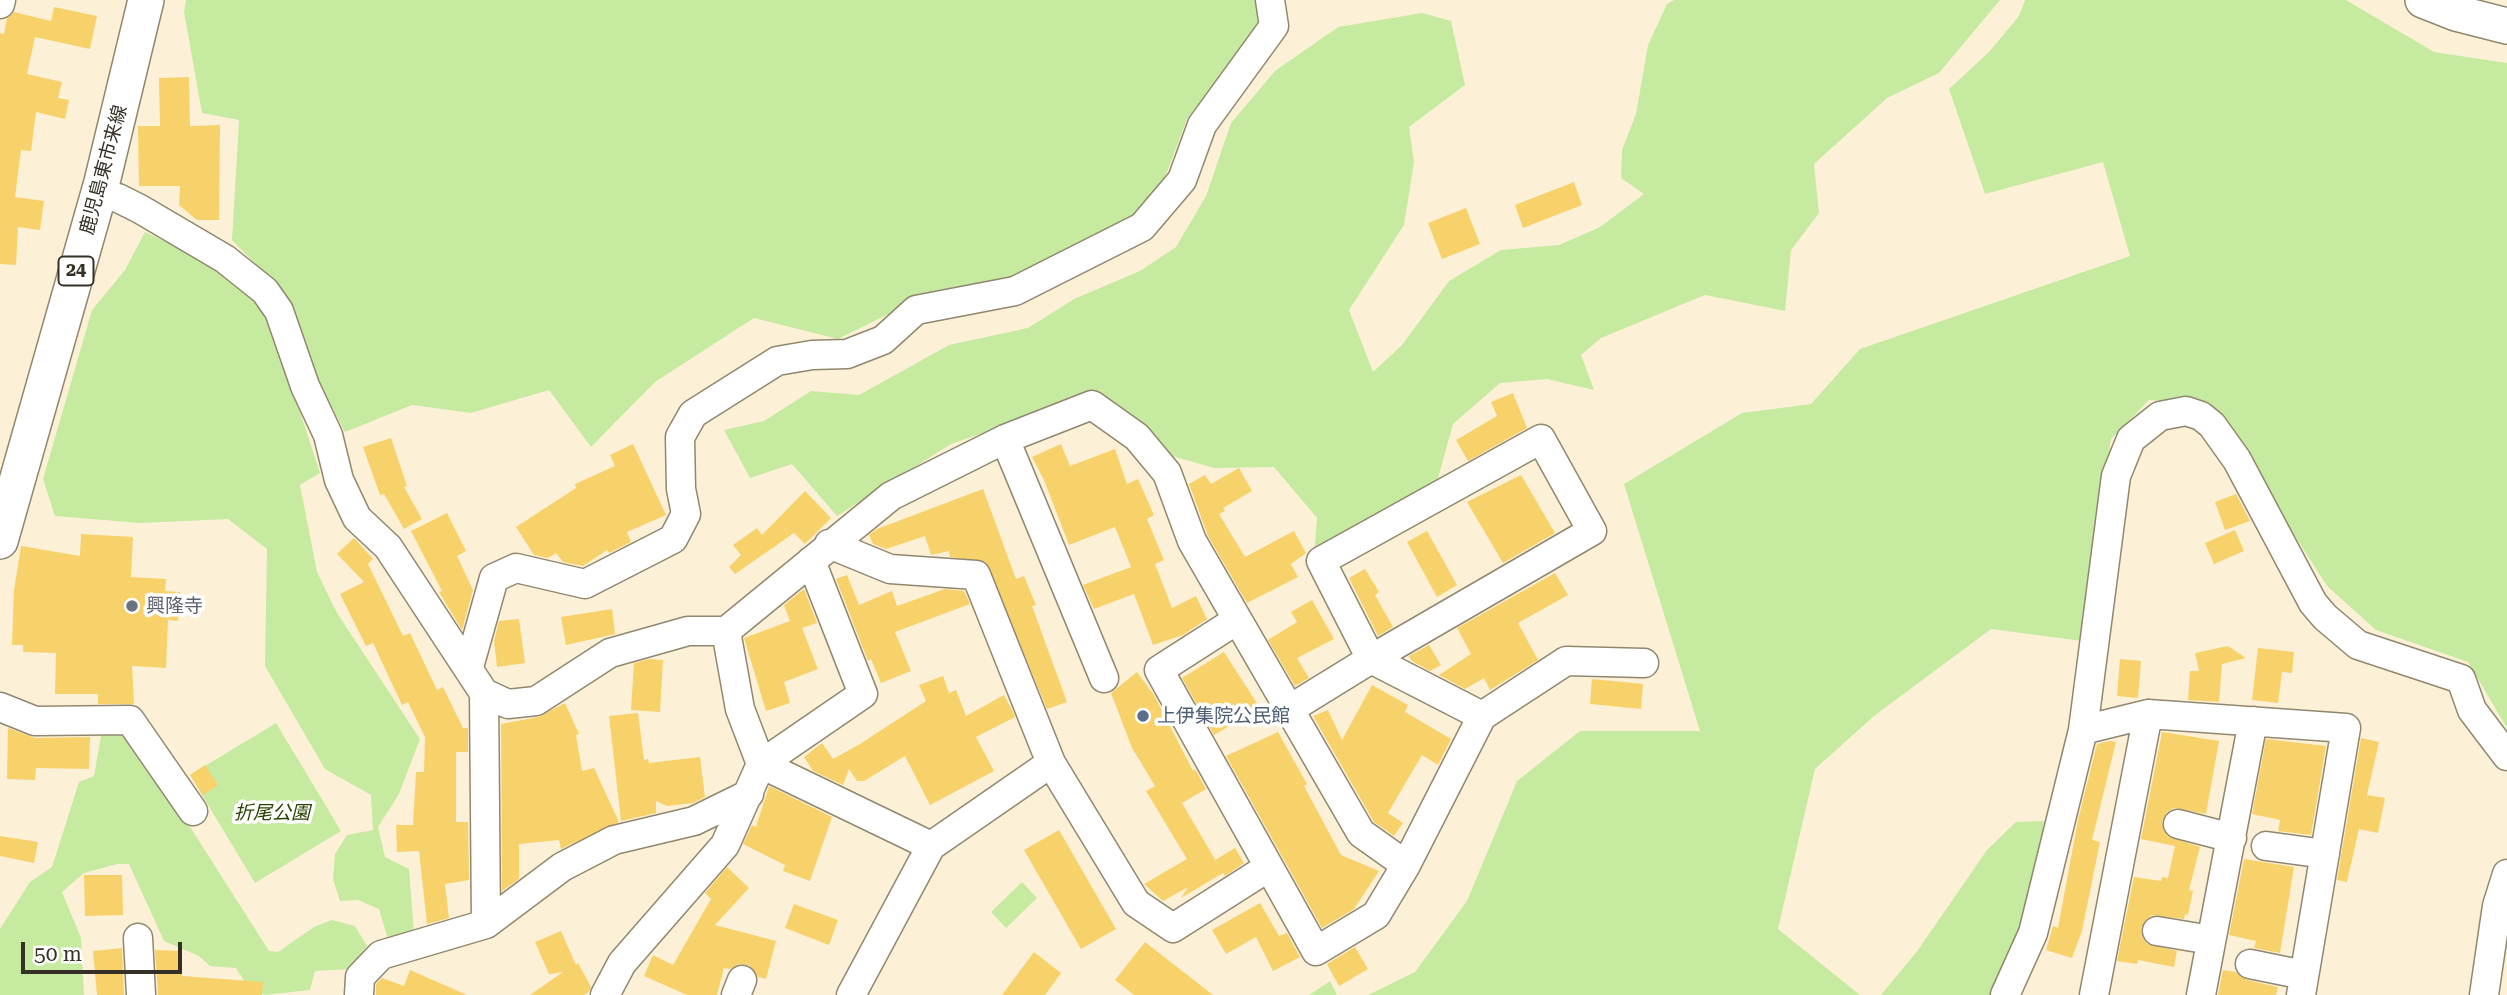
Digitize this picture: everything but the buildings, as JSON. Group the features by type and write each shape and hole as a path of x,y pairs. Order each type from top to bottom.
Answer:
{"main road":[{"name":"鹿児島東市来線","path":"0,541 98,195 146,0"},
{"path":"2423,0 2456,13 2507,26"}],"street":[{"path":"469,667 494,578 516,568 585,584 673,539 686,514 681,489 680,436 693,414 777,361 812,355 846,354 883,340 916,310 1015,291 1142,226 1182,180 1202,125 1274,26 1270,0"},
{"path":"98,195 118,198 140,209 225,258 265,291 279,311 305,386 328,435 339,480 357,518 388,547 484,693 486,923"},
{"path":"484,693 508,704 536,701 610,653 688,631 726,631 891,496 1005,439 1092,404 1137,438 1167,473 1192,541 1361,833 1406,865"},
{"path":"2005,995 2033,933 2052,869 2083,730 2116,477 2131,439 2145,425 2160,416 2186,411 2201,416 2212,425 2237,460 2314,603 2325,617 2358,645 2461,679 2472,710 2507,756"},
{"path":"1005,439 1104,678"},
{"path":"1290,709 1371,659 1592,531 1541,439 1321,561 1371,659 1482,716"},
{"path":"820,553 890,569 976,575 1051,763 1136,903 1173,928 1269,867"},
{"path":"605,995 622,963 725,845 761,764 863,694 820,553"},
{"path":"1237,620 1159,670 1316,951 1376,915 1406,865 1482,716 1566,661 1644,663"},
{"path":"726,631 740,709 761,764 931,846"},
{"path":"0,707 35,721 130,720 192,811"},
{"path":"2094,995 2148,714"},
{"path":"2083,730 2148,714 2346,728 2302,985 2250,964"},
{"path":"2201,995 2253,721"},
{"path":"851,995 931,846 1051,763"},
{"path":"359,995 360,977 381,955 486,923 562,867 614,840 694,821 749,794"},
{"path":"2178,824 2232,838"},
{"path":"2266,846 2325,854"},
{"path":"2484,995 2497,906 2507,873"},
{"path":"2157,931 2211,940"},
{"path":"138,938 141,995"}],"green space":[{"path":"186,0 1262,0 1264,26 1230,63 1187,119 1156,201 1064,262 973,291 923,297 838,339 754,318 655,382 591,447 549,390 471,413 412,405 345,432 302,350 285,294 232,240 239,120 202,113 184,12"},
{"path":"1674,0 2000,0 1939,73 1887,98 1814,164 1819,213 1791,250 1785,311 1705,295 1601,338 1581,355 1594,390 1547,379 1500,383 1453,424 1437,482 1314,555 1317,518 1274,467 1214,468 1165,454 1099,393 951,444 837,516 792,464 750,478 724,430 764,421 811,391 859,395 949,345 1028,328 1074,299 1140,271 1176,247 1206,196 1231,123 1275,71 1338,27 1422,13 1451,21 1465,85 1409,127 1414,162 1404,225 1349,310 1373,372 1402,345 1449,281 1501,250 1559,245 1600,227 1644,194 1621,178 1622,150 1636,114 1648,45 1667,4"},
{"path":"2025,0 2346,0 2434,52 2507,63 2507,728 2468,662 2376,630 2327,586 2210,403 2149,400 2111,439 2082,641 1991,629 1874,716 1815,769 1778,929 1860,995 1368,995 1415,972 1467,901 1517,781 1580,731 1700,731 1624,484 1742,413 1811,404 1860,349 2130,256 2103,162 1985,194 1949,89 1989,52 2019,16"},
{"path":"145,232 212,264 258,302 278,344 320,473 300,485 317,572 337,613 420,739 399,794 378,827 385,857 409,869 414,933 388,939 379,909 358,900 340,901 333,879 335,854 347,835 373,830 371,795 325,769 265,666 267,549 228,519 140,523 55,516 43,479 92,310 125,270"},
{"name":"折尾公園","path":"276,723 341,831 255,883 190,775"},
{"path":"102,731 125,733 143,753 269,951 278,952 314,927 332,920 355,926 367,946 350,969 315,971 310,990 265,995 249,988 236,968 210,966 199,956 164,941 129,864 117,864 84,873 62,892 81,938 84,995 0,995 0,929 30,882 52,867 79,782 94,776"},
{"path":"2044,821 2039,866 2020,933 1994,995 1881,995 1918,950 1987,850 2016,822"},
{"path":"1022,882 1037,898 1006,928 991,912"},
{"path":"1330,981 1337,995 1309,995"}],"place":[{"name":"興隆寺","path":"132,606"},
{"name":"上伊集院公民館","path":"1143,716"}]}
